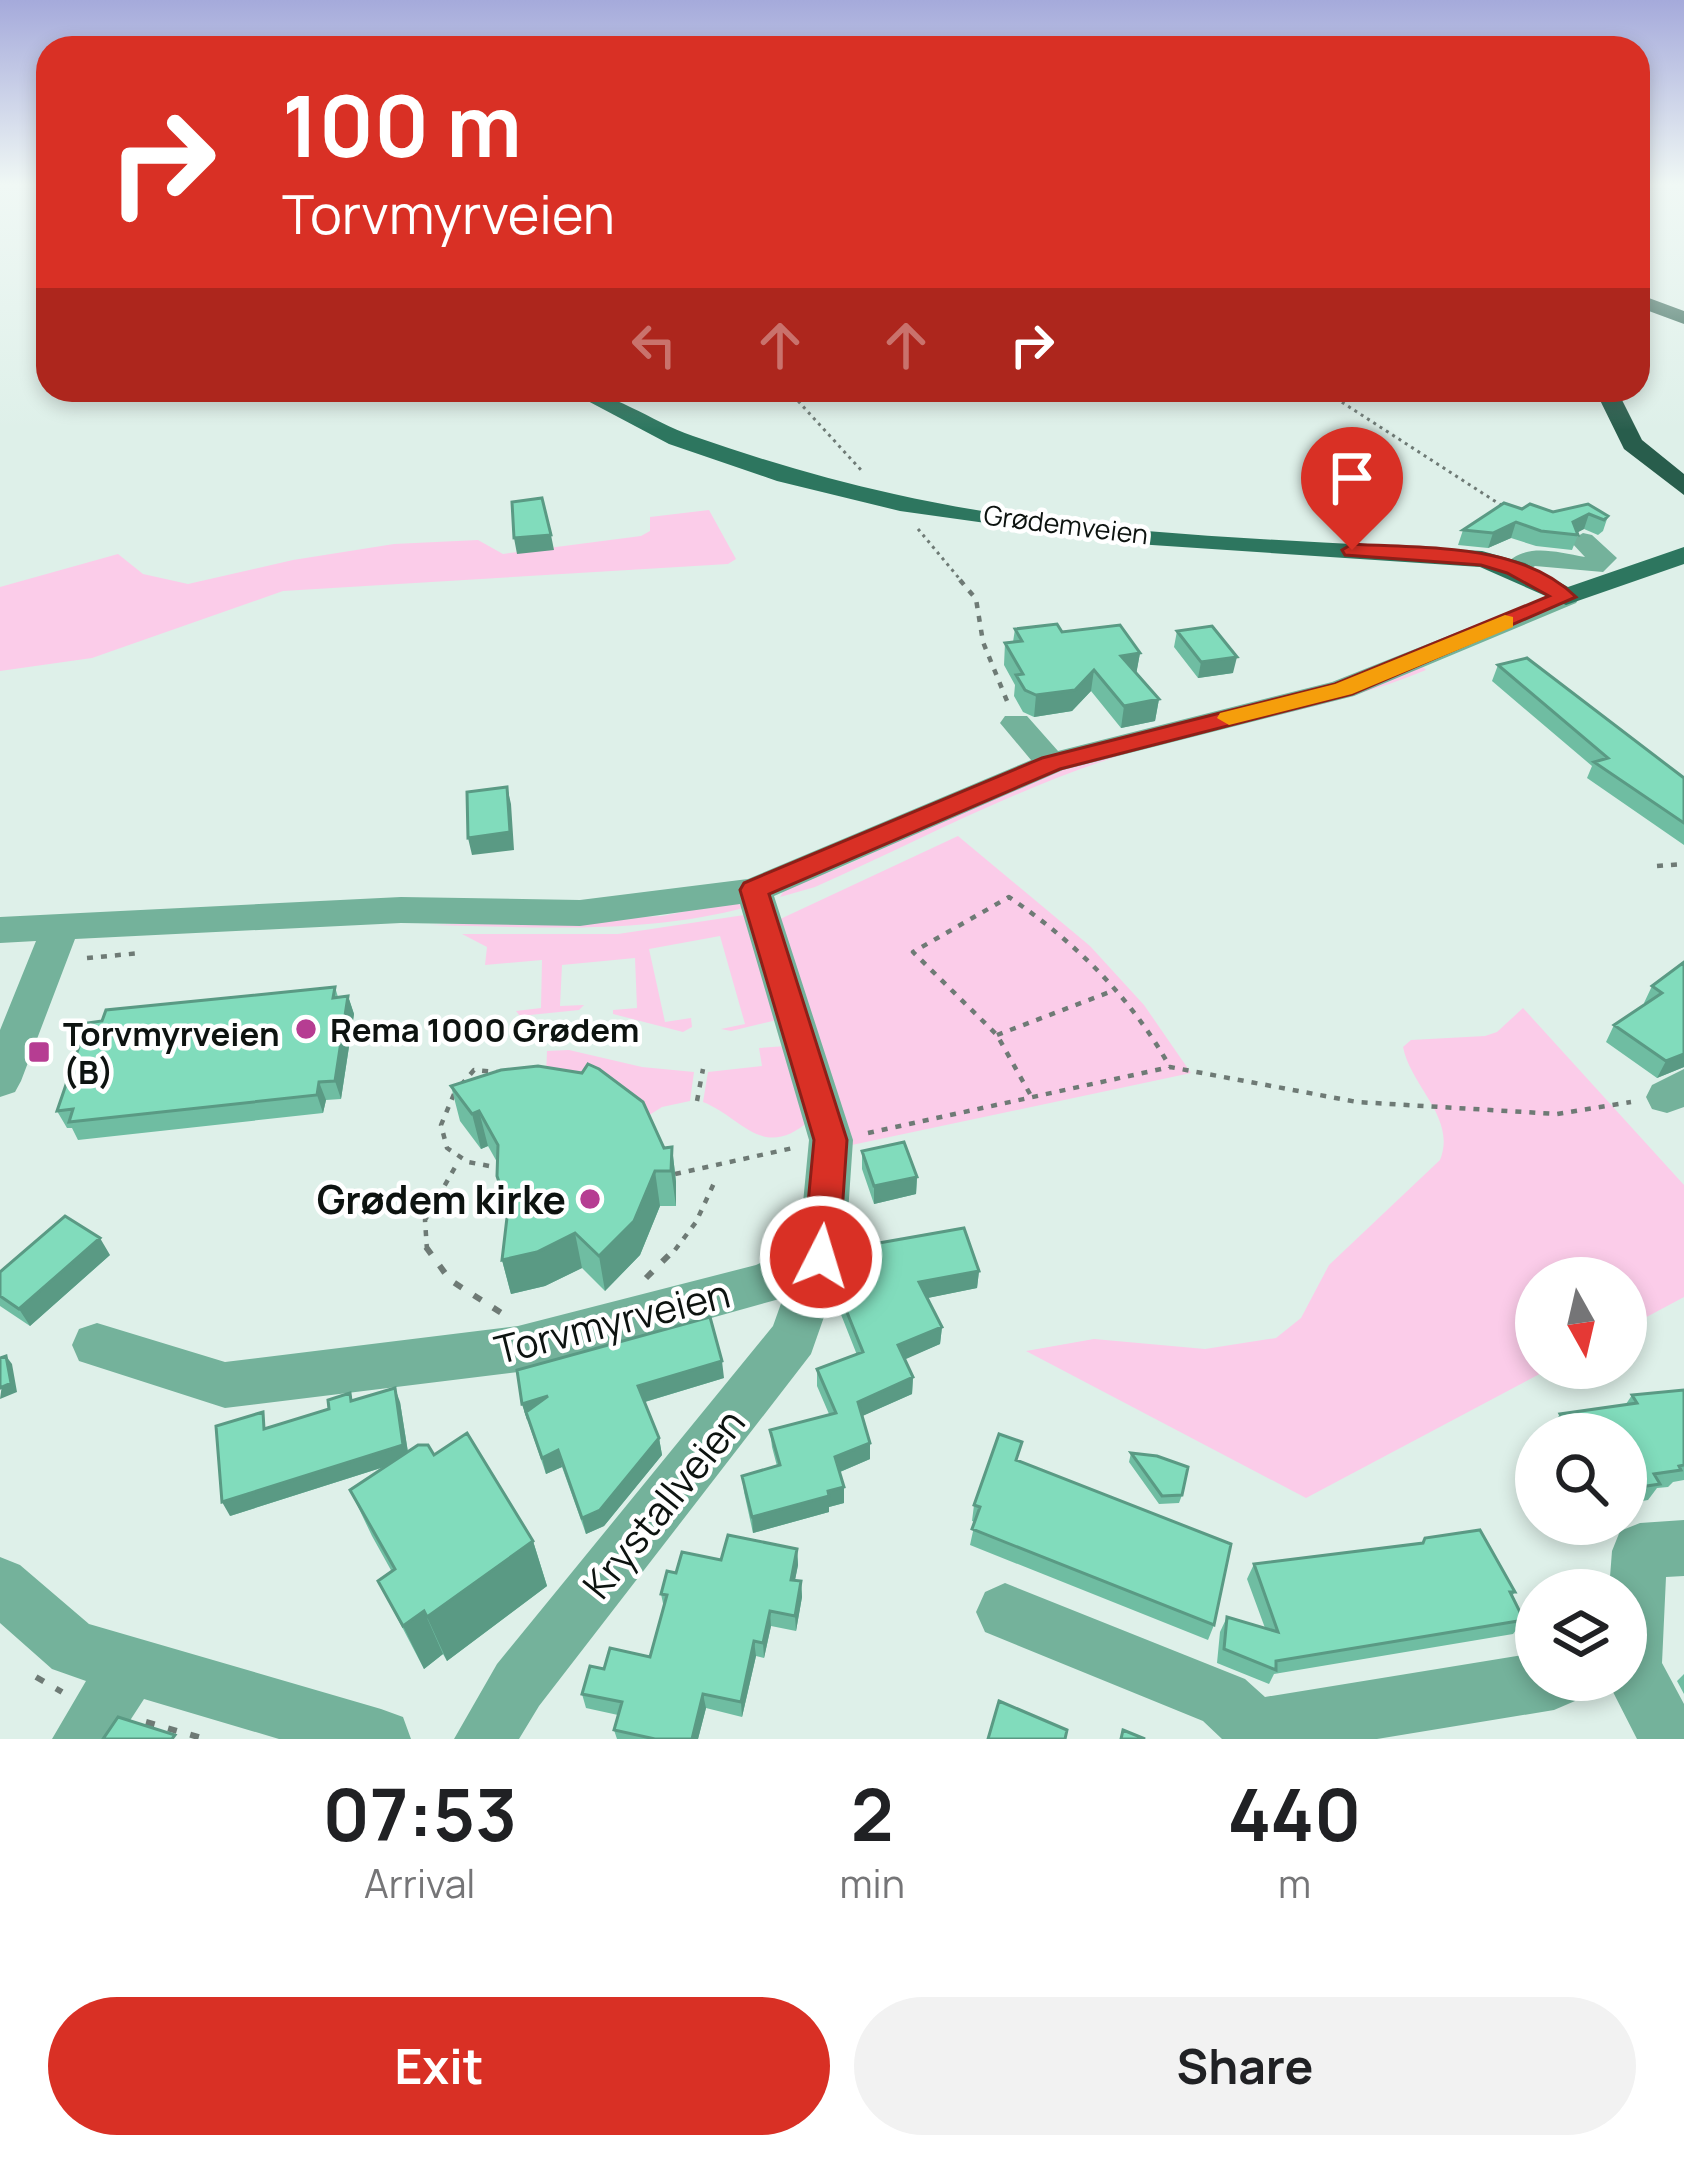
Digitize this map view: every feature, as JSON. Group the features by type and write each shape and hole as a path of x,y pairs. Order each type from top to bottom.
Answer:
{"highway":[{"path":"1650,305 1684,318"},
{"path":"1612,402 1632,444 1684,487"}],"main road":[{"name":"Grødemveien","path":"601,402 717,451 895,500 1078,527 1482,559 1515,568 1566,597"},
{"path":"1566,597 1678,559"}],"street":[{"path":"1515,568 1528,557 1593,566 1604,558 1583,541"},
{"path":"0,930 401,910 580,913 754,890 1051,764 1343,689 1566,597"},
{"path":"1016,723 1051,764"},
{"path":"754,890 831,1140 821,1257"},
{"path":"0,1081 60,928"},
{"name":"Torvmyrveien","path":"97,1345 225,1385 247,1383 518,1349 765,1284 821,1257"},
{"name":"Krystallveien","path":"484,1739 518,1685 794,1338 821,1257"},
{"path":"1638,1569 1640,1552 1684,1548"},
{"path":"0,1585 74,1648 381,1739"},
{"path":"1004,1612 1224,1700 1254,1734 1515,1687"},
{"path":"82,1739 132,1665"},
{"path":"1647,1699 1670,1739"}],"path":[{"path":"800,402 895,500 976,599 983,642 1016,723"},
{"path":"1342,402 1491,496 1504,507 1496,515"},
{"path":"1657,866 1684,864"},
{"path":"1031,1096 997,1035 913,952 1009,897 1058,929 1116,990 1158,1043 1170,1067"},
{"path":"997,1035 1116,990"},
{"path":"661,1177 1170,1067 1357,1102 1557,1114 1675,1091"},
{"path":"500,1168 458,1162 442,1141 442,1123 459,1087 474,1070 502,1069 513,1082"},
{"path":"697,1102 703,1069"},
{"path":"458,1162 423,1226 424,1244 438,1267 468,1293 515,1320"},
{"path":"644,1280 670,1258 696,1223 715,1181"}],"shaded area":[{"path":"709,510 736,559 728,564 283,591 92,658 0,671 0,587 118,554 143,574 188,584 394,544 478,540 503,554 641,536 650,531 650,517"},
{"path":"1422,666 1426,670 1355,695 1093,764 815,887 780,897 786,887 840,868 1037,777"},
{"path":"958,836 1090,946 1144,1005 1191,1073 847,1146 776,921"},
{"path":"732,902 747,907 629,926 430,925 662,916"},
{"path":"751,914 777,1020 731,1031 721,1029 745,1024 720,936 649,949 665,1022 691,1018 692,1027 683,1032 613,1014 613,1010 637,1008 635,958 562,965 560,1006 584,1005 579,1010 520,1016 516,1011 541,1008 542,960 485,965 487,947 462,934 618,934"},
{"path":"1523,1008 1684,1185 1684,1297 1647,1317 1647,1257 1515,1257 1515,1387 1306,1498 1026,1351 1094,1339 1205,1349 1276,1338 1301,1318 1329,1265 1440,1160 1443,1130 1403,1047 1411,1040 1497,1032"},
{"path":"786,1046 811,1119 794,1132 766,1137 703,1102 708,1072 762,1066 759,1048"},
{"path":"569,1050 642,1067 694,1072 690,1101 662,1107 643,1119 546,1076 547,1051"}],"building":[{"path":"542,498 551,535 514,538 512,502"},
{"path":"1504,503 1522,509 1530,504 1553,512 1588,504 1608,516 1604,520 1589,514 1573,522 1578,535 1541,531 1516,522 1493,533 1463,530"},
{"path":"1057,624 1062,632 1120,625 1140,653 1121,656 1159,699 1124,706 1094,670 1075,690 1036,695 1025,690 1016,675 1023,674 1005,643 1022,641 1015,629"},
{"path":"1212,626 1237,657 1201,662 1177,631"},
{"path":"1527,658 1684,778 1684,823 1594,762 1608,758 1498,665"},
{"path":"507,787 510,832 468,838 467,792"},
{"path":"1684,962 1684,1054 1666,1061 1614,1025 1662,993 1652,986"},
{"path":"335,987 333,998 348,996 335,1081 319,1082 317,1095 69,1122 73,1109 57,1111 87,1023 102,1021 106,1010"},
{"name":"Grødem kirke","path":"588,1064 643,1102 664,1148 672,1147 671,1171 655,1171 634,1221 599,1256 575,1233 537,1252 502,1260 508,1209 497,1176 498,1145 479,1111 472,1114 451,1086 501,1070 538,1066 582,1073"},
{"path":"904,1142 917,1177 874,1186 862,1151"},
{"path":"65,1216 100,1238 19,1309 0,1296 0,1272"},
{"path":"964,1228 979,1271 919,1282 942,1327 898,1345 913,1377 858,1402 870,1443 835,1457 844,1487 828,1491 829,1496 752,1517 742,1476 780,1465 770,1430 836,1413 817,1369 863,1352 840,1295 872,1285 862,1246"},
{"path":"710,1317 722,1361 638,1386 659,1438 600,1510 582,1518 558,1450 542,1458 526,1412 548,1396 522,1404 517,1370"},
{"path":"6,1356 11,1383 0,1388 0,1358"},
{"path":"395,1388 403,1445 222,1502 216,1426 263,1412 264,1429 329,1409 328,1400 350,1393 351,1401"},
{"path":"1684,1390 1684,1465 1679,1466 1681,1470 1654,1474 1660,1484 1647,1486 1647,1413 1567,1413 1637,1403 1632,1395"},
{"path":"467,1433 533,1541 427,1617 424,1611 403,1626 378,1581 395,1569 350,1490 418,1445 428,1445 434,1455"},
{"path":"999,1434 1022,1442 1016,1460 1231,1544 1214,1625 972,1529 980,1507 974,1505"},
{"path":"1131,1453 1188,1467 1182,1495 1162,1496"},
{"path":"1480,1530 1515,1592 1510,1592 1515,1621 1276,1661 1276,1670 1224,1649 1227,1617 1278,1632 1254,1564 1423,1543 1425,1538"},
{"path":"728,1535 797,1549 791,1580 801,1581 795,1616 770,1611 763,1643 754,1641 741,1702 703,1694 692,1739 655,1739 614,1730 622,1702 582,1694 590,1666 604,1669 610,1648 650,1657 667,1595 661,1594 667,1571 676,1573 682,1552 721,1560"},
{"path":"999,1701 1067,1730 1065,1739 988,1739"},
{"path":"118,1717 175,1735 172,1739 103,1739"},
{"path":"1123,1730 1145,1739 1121,1739"}],"slow traffic":[{"path":"1229,718 1343,689 1505,622"}],"place":[{"name":"Rema 1000 Grødem","path":"306,1029"},
{"name":"Torvmyrveien (B)","path":"39,1052"},
{"name":"Grødem kirke","path":"590,1199"}],"route":[{"path":"821,1257 831,1140 754,890 1051,764 1343,689 1566,597 1515,568 1482,559 1352,550"}]}
